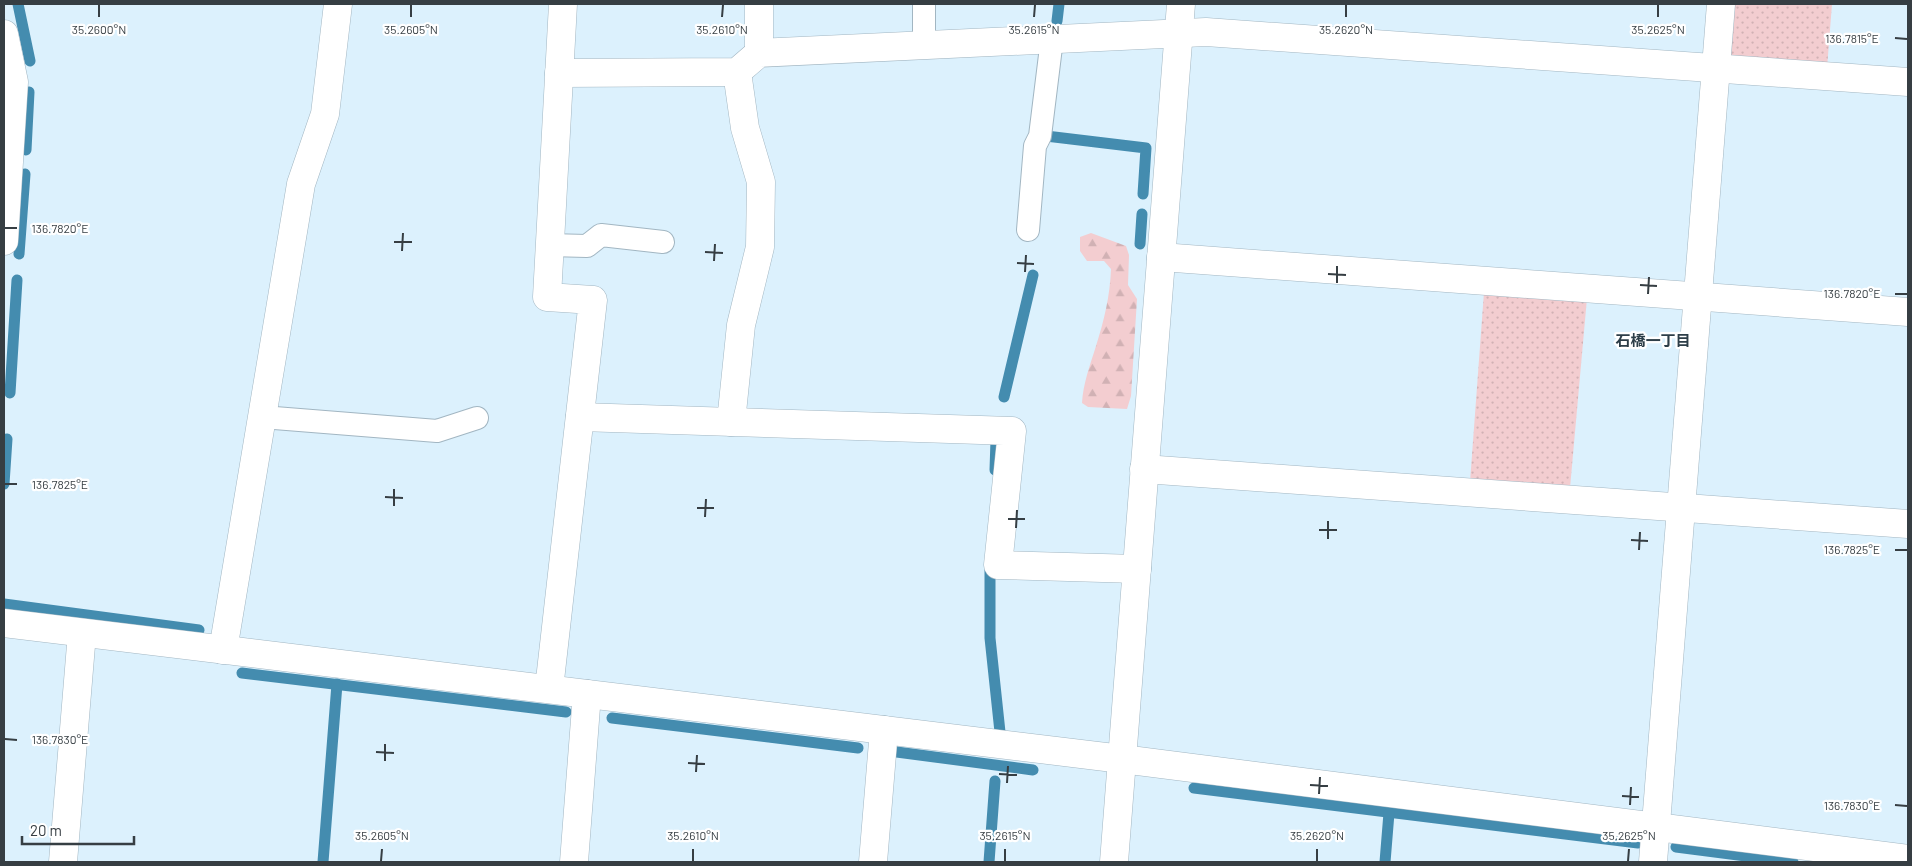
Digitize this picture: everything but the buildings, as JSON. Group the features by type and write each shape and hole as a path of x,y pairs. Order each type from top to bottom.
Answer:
{"street":[{"path":"223,650 301,184 325,114 338,4"},
{"path":"549,689 594,300 547,297 563,4"},
{"path":"759,4 759,53"},
{"path":"1114,862 1181,4"},
{"path":"1653,862 1721,4"},
{"path":"559,73 737,72 759,53 1216,32 1908,82"},
{"path":"4,34 14,82 4,241"},
{"path":"731,422 741,325 760,238 761,182 745,128 737,72"},
{"path":"1161,256 1908,312"},
{"path":"580,417 1012,431 998,566 1137,569"},
{"path":"1144,469 1908,524"},
{"path":"4,623 1122,759 1908,859"},
{"path":"63,862 82,633"},
{"path":"574,862 586,694"},
{"path":"873,862 884,730"}],"lane":[{"path":"924,4 924,45"},
{"path":"1028,230 1035,146 1040,136 1052,39"},
{"path":"549,245 587,246 601,235 663,242"},
{"path":"262,418 437,431 477,418"}],"green space":[{"path":"1732,4 1832,4 1827,68 1738,62 1728,52"},
{"path":"1091,233 1126,246 1129,255 1128,285 1137,299 1131,396 1127,409 1088,407 1082,403 1085,382 1102,327 1111,269 1104,261 1087,261 1080,251 1080,237"},
{"path":"1484,292 1587,298 1570,488 1470,482"}],"waterway":[{"path":"18,4 30,61"},
{"path":"1057,21 1059,4"},
{"path":"26,150 29,92"},
{"path":"1047,127 1046,136 1146,148 1143,194"},
{"path":"19,254 25,174"},
{"path":"1140,244 1142,214"},
{"path":"1004,397 1033,275"},
{"path":"10,393 17,280"},
{"path":"4,484 7,439"},
{"path":"995,470 996,440"},
{"path":"990,561 990,638 1000,732"},
{"path":"4,604 199,630"},
{"path":"242,673 566,712"},
{"path":"323,862 337,684"},
{"path":"612,718 858,748"},
{"path":"889,751 1033,770"},
{"path":"989,862 995,781"},
{"path":"1194,788 1638,843"},
{"path":"1385,862 1389,813"},
{"path":"1676,847 1793,862"}],"district":[{"name":"石橋一丁目","path":"1653,340"}]}
